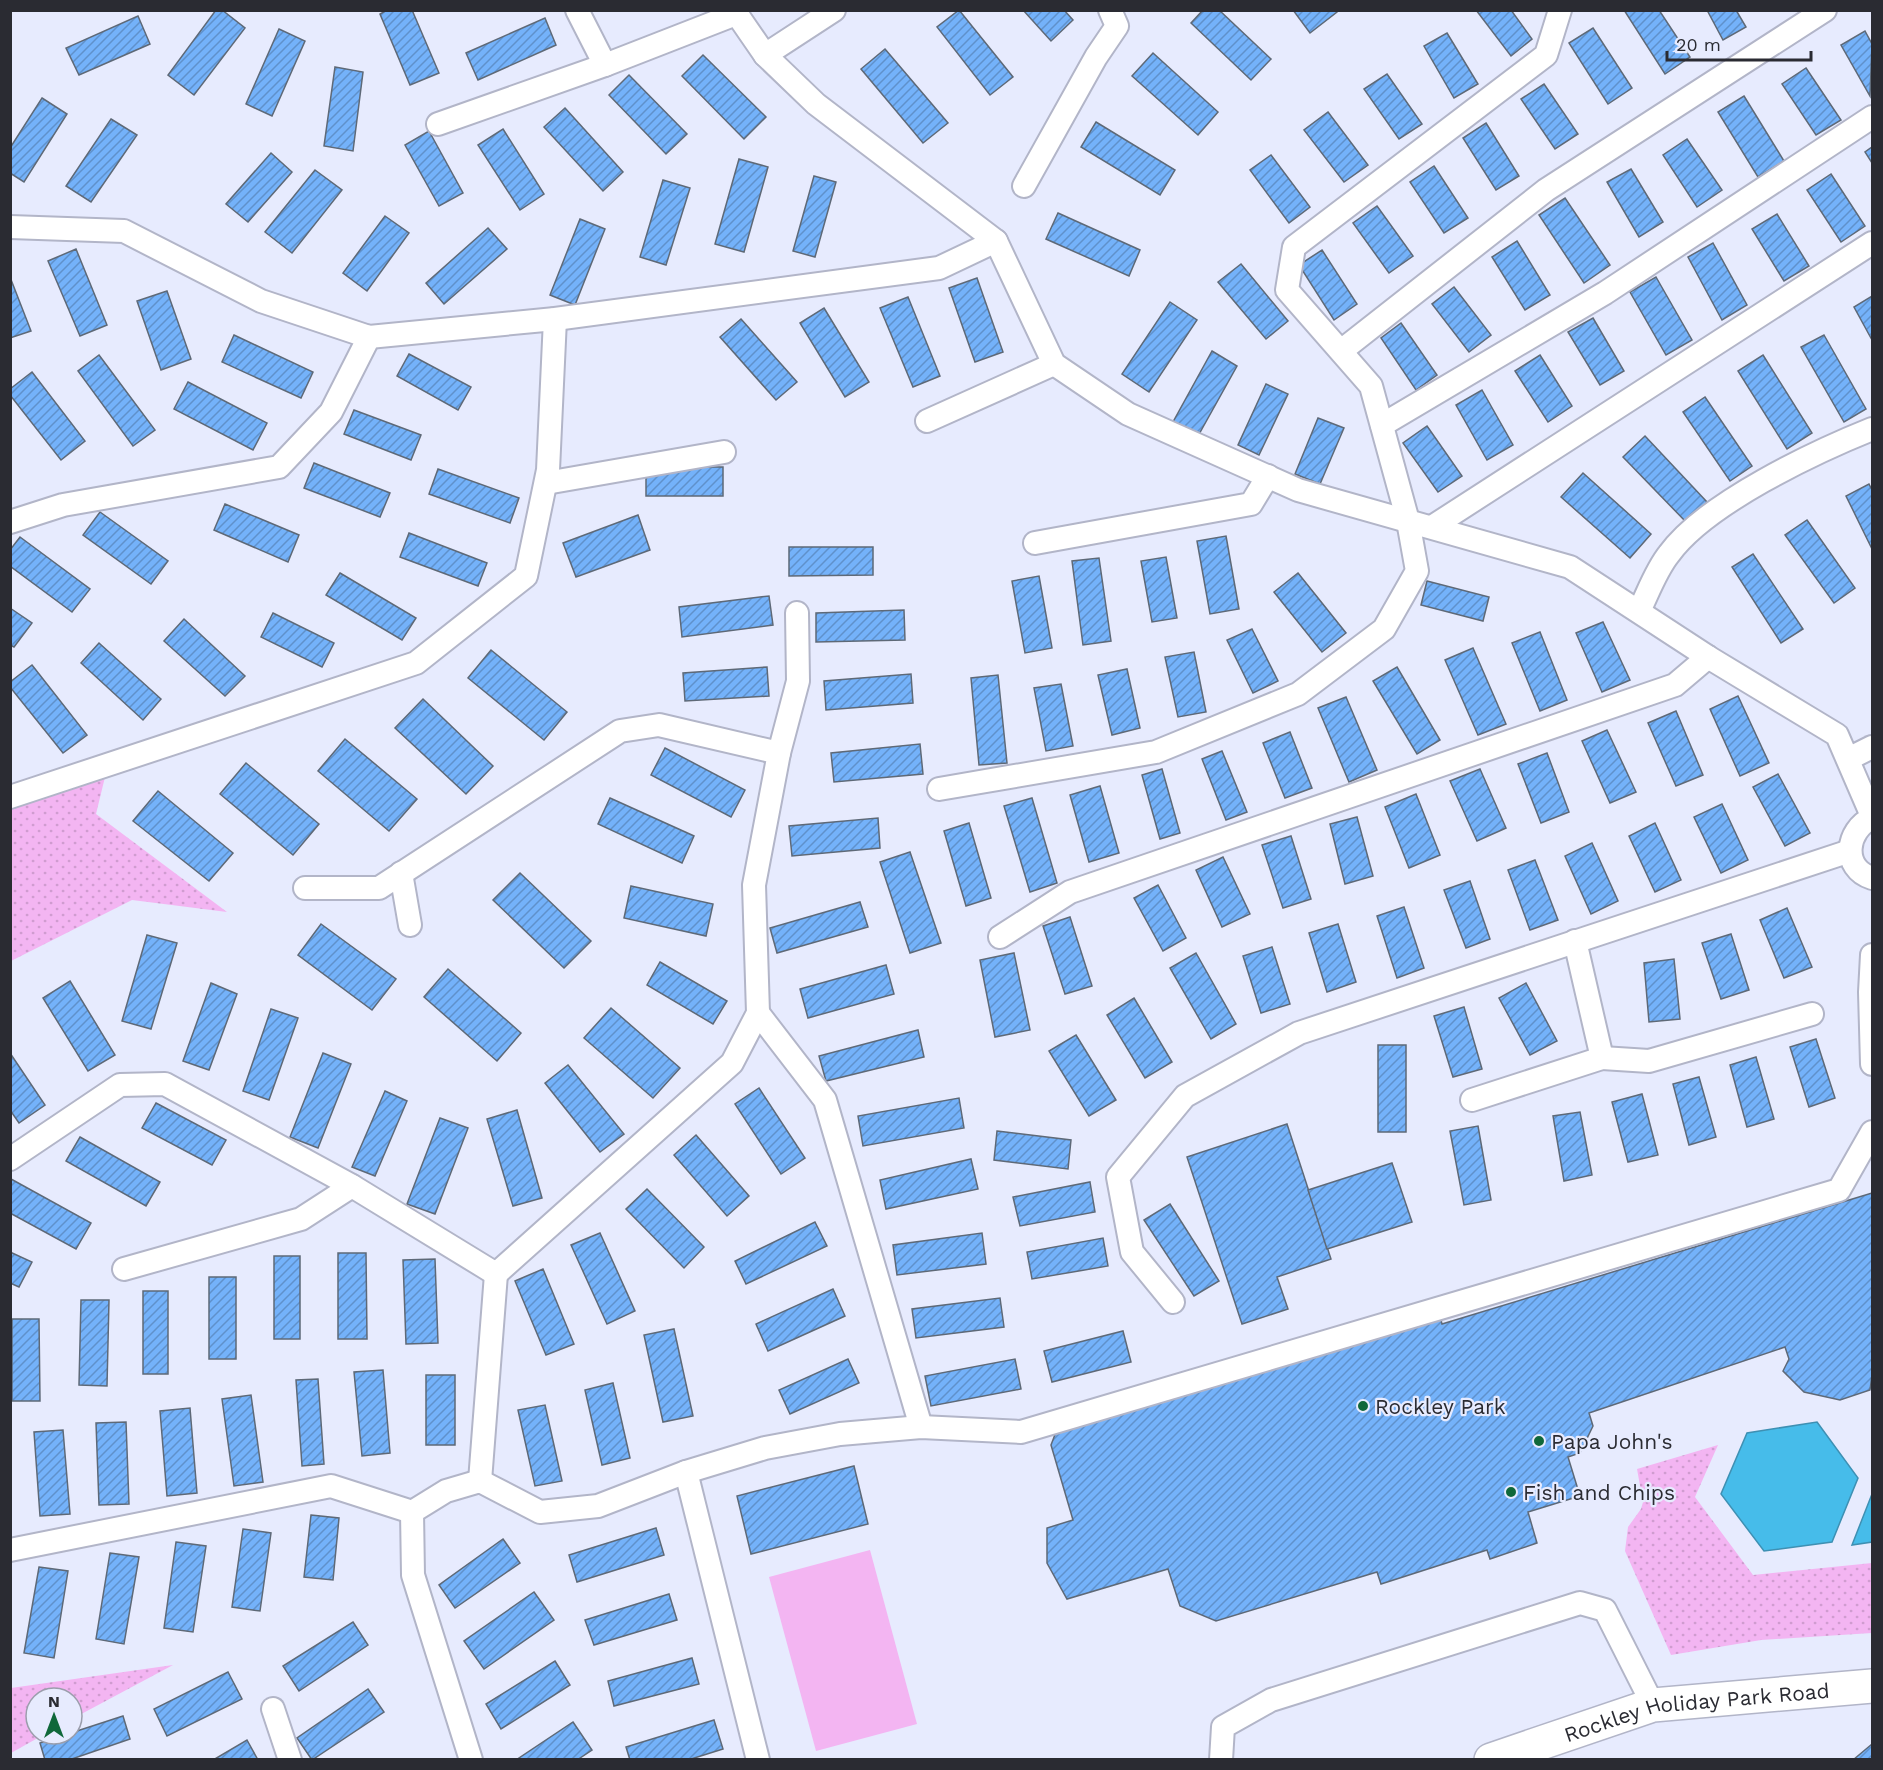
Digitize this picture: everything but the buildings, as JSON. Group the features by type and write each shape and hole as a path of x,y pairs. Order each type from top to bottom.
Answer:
{"street":[{"name":"Rockley Holiday Park Road","path":"1491,1760 1653,1705 1872,1686"}],"lane":[{"path":"577,10 605,65"},
{"path":"765,55 834,10"},
{"path":"1024,186 1096,57 1117,26 1110,10"},
{"path":"939,789 1156,752 1298,694 1384,629 1417,570 1408,521 1371,386 1287,290 1294,247 1546,55 1560,10"},
{"path":"1341,351 1546,190 1825,10"},
{"path":"438,124 605,65 735,12 765,55 816,104 996,241 1054,364 1128,414 1298,490 1570,567 1708,657 1837,735 1872,817 1861,823 1855,831 1850,851 1859,870 1872,878"},
{"path":"1382,425 1605,293 1872,117"},
{"path":"10,227 124,231 261,301 369,337 555,319 939,268 996,241"},
{"path":"1432,528 1872,243"},
{"path":"10,797 416,663 526,576 546,483 555,319"},
{"path":"10,522 63,505 279,467 331,412 369,337"},
{"path":"927,421 1054,364"},
{"path":"1639,611 1668,554 1697,524 1752,488 1790,467 1829,446 1872,429"},
{"path":"546,483 724,452"},
{"path":"1035,543 1251,504 1268,477"},
{"path":"480,1480 496,1274 732,1063 759,1013 754,885 779,753 798,681 797,613"},
{"path":"1000,937 1070,892 1675,685 1708,657"},
{"path":"305,888 379,888 620,731 659,725 779,753"},
{"path":"1848,759 1872,747"},
{"path":"1173,1302 1132,1252 1118,1177 1185,1096 1299,1034 1850,851"},
{"path":"401,873 410,925"},
{"path":"1575,941 1602,1058"},
{"path":"1872,955 1872,1064"},
{"path":"759,1013 825,1100 921,1427"},
{"path":"1472,1100 1602,1058 1649,1061 1812,1014"},
{"path":"10,1159 120,1085 165,1084 352,1186 496,1274"},
{"path":"10,1550 331,1486 412,1512 446,1491 480,1480 540,1512 598,1506 686,1472 765,1448 840,1434 921,1427 1020,1432 1839,1190 1872,1132"},
{"path":"124,1269 301,1219 352,1186"},
{"path":"686,1472 758,1760"},
{"path":"412,1512 413,1575 471,1760"},
{"path":"1221,1760 1223,1727 1271,1700 1580,1603 1605,1610 1653,1705"},
{"path":"273,1709 290,1760"}],"shaded area":[{"path":"105,777 96,814 227,912 132,900 11,961 11,809"},
{"path":"1718,1445 1695,1497 1753,1575 1872,1563 1872,1633 1761,1640 1671,1655 1625,1551 1628,1527 1641,1509 1643,1502 1637,1469"},
{"path":"870,1550 917,1724 816,1751 769,1577"},
{"path":"173,1665 84,1713 84,1686 25,1686"},
{"path":"24,1686 24,1746 11,1753 11,1688"}],"water":[{"path":"1817,1422 1858,1478 1832,1542 1764,1551 1721,1494 1747,1433"},
{"path":"1872,1494 1872,1542 1852,1545"}],"place":[{"name":"Rockley Park","path":"1363,1406"},
{"name":"Papa John's","path":"1539,1441"},
{"name":"Fish and Chips","path":"1511,1492"}]}
